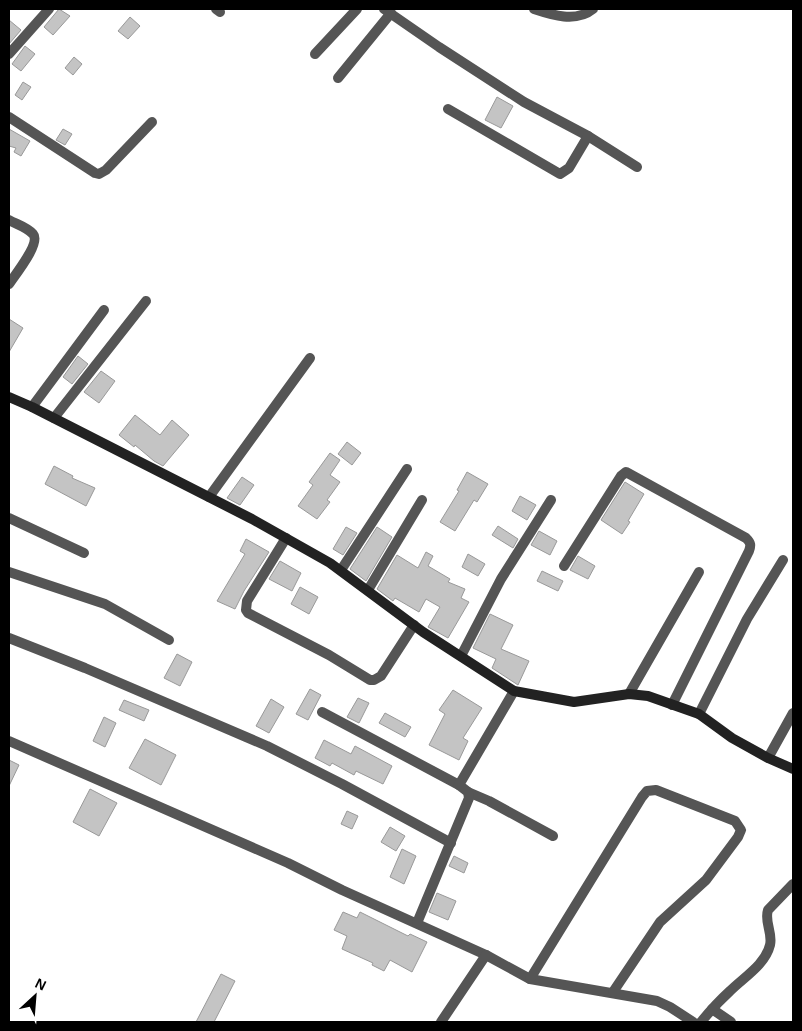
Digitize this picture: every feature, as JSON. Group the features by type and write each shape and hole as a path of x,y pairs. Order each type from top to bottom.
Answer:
{"street":[{"path":"9,54 49,9"},
{"path":"315,54 357,9"},
{"path":"534,9 557,16 586,14 593,9"},
{"path":"338,78 387,11 524,102 588,136 637,167"},
{"path":"448,109 560,174 569,168 588,136"},
{"path":"9,117 99,174 106,170 152,122"},
{"path":"9,220 32,232 35,238 31,250 9,284"},
{"path":"54,418 146,301"},
{"path":"32,407 104,310"},
{"path":"209,497 310,358"},
{"path":"9,397 209,497 341,570 414,625 514,691 574,702 629,694 648,696 699,714 732,738 768,758 793,769"},
{"path":"341,570 407,469"},
{"path":"564,566 621,476 626,472 746,538 750,542 749,551 672,705"},
{"path":"368,590 422,500"},
{"path":"461,656 502,579 551,500"},
{"path":"9,518 84,553"},
{"path":"286,538 247,601 246,610 248,613 329,655 370,680 381,676 414,625"},
{"path":"699,714 747,619 782,560"},
{"path":"9,572 105,604 169,640"},
{"path":"629,694 699,572"},
{"path":"9,638 108,677 267,746 451,843"},
{"path":"459,785 514,691"},
{"path":"322,712 553,836"},
{"path":"768,758 793,714"},
{"path":"9,741 261,851 486,955 530,979 657,1001 693,1022"},
{"path":"530,979 642,796 647,791 656,790 735,821 741,830 738,837 706,880 660,922 613,992"},
{"path":"417,923 469,798 468,792"},
{"path":"701,1022 760,963 771,944 770,928 766,916 768,910 793,884"},
{"path":"441,1022 486,955"},
{"path":"712,1009 731,1022"}],"building":[{"path":"59,9 70,16 53,35 44,27"},
{"path":"130,17 140,26 128,39 118,31"},
{"path":"9,20 21,30 9,44"},
{"path":"25,46 35,54 21,71 12,64"},
{"path":"74,57 82,64 73,75 65,68"},
{"path":"23,82 31,87 22,100 15,95"},
{"path":"497,97 513,106 501,128 485,120"},
{"path":"9,129 30,141 21,156 14,152 16,148 9,146"},
{"path":"63,129 72,134 65,145 56,140"},
{"path":"9,319 23,328 9,352"},
{"path":"78,356 88,364 72,384 63,377"},
{"path":"101,371 115,381 99,403 84,392"},
{"path":"135,415 160,435 172,420 189,435 163,466 119,435"},
{"path":"347,442 361,453 352,465 338,454"},
{"path":"330,453 340,460 330,475 340,482 327,500 330,502 317,519 298,506 313,485 309,482"},
{"path":"54,466 73,476 72,478 95,488 86,506 45,484"},
{"path":"467,472 488,484 477,502 474,500 455,531 440,522 459,491 457,490"},
{"path":"242,477 254,485 240,505 227,498"},
{"path":"625,482 644,494 622,534 601,520"},
{"path":"520,496 536,505 527,520 512,511"},
{"path":"498,526 518,539 513,548 492,535"},
{"path":"346,527 357,533 343,555 333,549"},
{"path":"377,527 392,537 366,581 350,569"},
{"path":"539,531 557,541 550,555 531,545"},
{"path":"246,539 269,552 235,609 217,601 245,554 240,551"},
{"path":"426,552 433,556 428,566 450,579 448,582 465,589 461,598 469,602 448,638 428,627 440,607 426,599 419,612 395,598 393,601 377,589 397,555 418,568"},
{"path":"468,554 485,564 478,576 462,567"},
{"path":"578,556 595,566 588,579 570,570"},
{"path":"280,561 301,573 292,591 269,579"},
{"path":"542,571 563,581 558,591 537,581"},
{"path":"300,587 318,597 309,614 291,604"},
{"path":"490,614 513,625 501,649 529,661 518,685 492,668 496,659 473,648"},
{"path":"177,654 192,662 180,686 164,678"},
{"path":"310,689 321,695 308,720 296,714"},
{"path":"453,690 482,708 463,738 468,741 459,760 429,745 445,714 439,710"},
{"path":"358,698 369,703 359,723 347,717"},
{"path":"271,699 284,707 269,733 256,726"},
{"path":"124,700 149,710 144,721 119,710"},
{"path":"385,713 411,727 405,737 379,723"},
{"path":"104,717 116,723 105,747 93,741"},
{"path":"145,739 176,755 161,785 129,768"},
{"path":"324,740 351,754 355,746 392,766 383,784 356,771 354,775 332,763 330,766 315,758"},
{"path":"9,760 19,765 9,786"},
{"path":"90,789 117,803 99,836 73,822"},
{"path":"347,811 358,816 352,829 341,824"},
{"path":"390,827 405,836 396,851 381,842"},
{"path":"402,849 416,856 404,884 390,877"},
{"path":"454,856 468,863 464,873 449,866"},
{"path":"437,893 456,901 448,920 429,912"},
{"path":"343,912 357,918 360,912 408,936 410,934 427,942 412,972 390,960 384,971 372,965 373,963 342,949 347,936 334,930"},
{"path":"221,974 235,981 214,1022 196,1022"}]}
